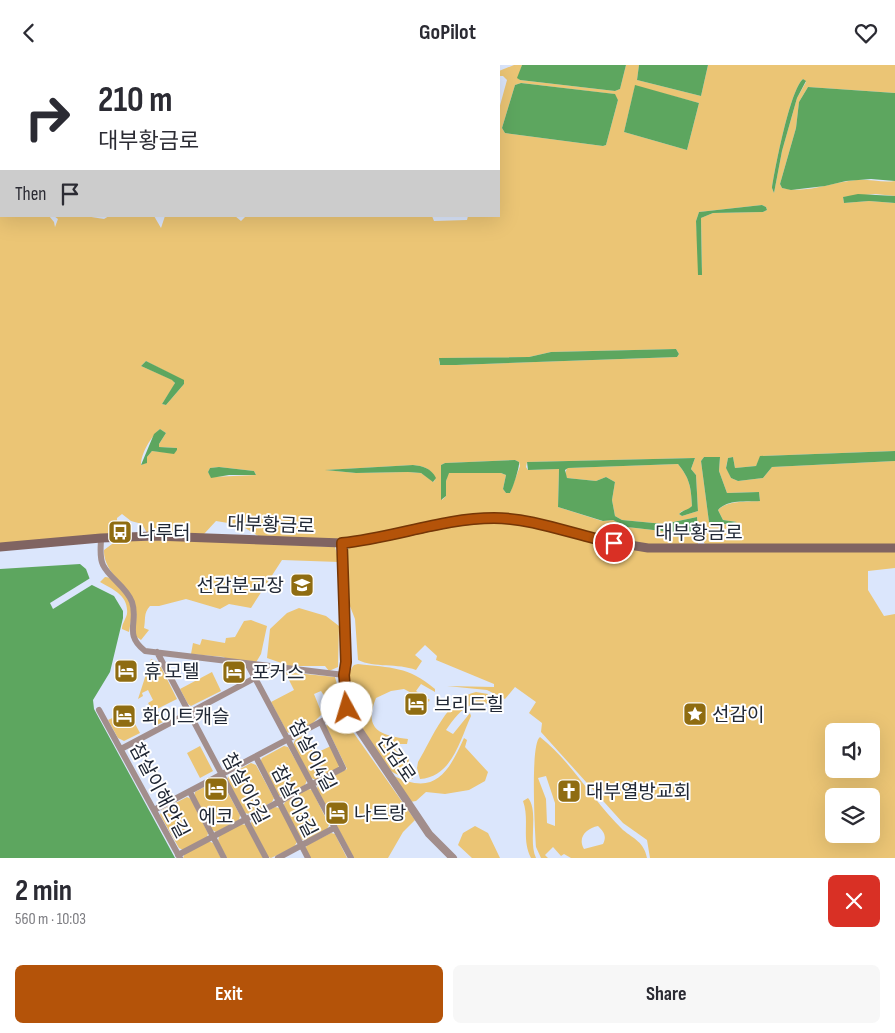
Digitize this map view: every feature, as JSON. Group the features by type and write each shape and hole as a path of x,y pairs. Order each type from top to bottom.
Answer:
{"main road":[{"name":"대부황금로","path":"0,547 101,538 154,536 342,543 374,539 454,522 494,518 524,521 599,540 648,548 895,548"}],"street":[{"path":"101,538 103,564 130,597 134,609 132,633 134,640 145,651 248,665 344,675"},
{"name":"선감로","path":"342,543 346,662 344,675 347,708 364,739 428,834 453,858"},
{"name":"참살이2길","path":"157,652 266,858"},
{"name":"참살이4길","path":"248,665 351,858"},
{"path":"121,749 255,677"},
{"path":"154,810 347,708"},
{"name":"참살이해안길","path":"99,710 179,856"},
{"name":"참살이4길","path":"312,785 343,767 321,722"},
{"name":"참살이3길","path":"256,757 308,858"},
{"path":"179,856 312,785"},
{"path":"190,792 224,858"},
{"path":"278,858 334,828"}],"shaded area":[{"path":"514,65 522,65 518,78 520,80 615,91 620,89 626,65 639,65 637,80 701,96 708,65 895,65 895,93 808,87 799,102 796,128 780,184 782,188 801,190 856,180 895,181 895,196 875,194 843,197 844,203 869,201 895,203 895,451 761,456 756,466 735,468 733,457 728,458 726,467 731,478 738,481 763,478 772,467 895,461 895,546 708,547 704,543 704,530 698,536 698,545 692,547 653,547 623,542 522,518 490,515 448,521 363,539 347,540 260,537 240,525 216,521 204,534 147,533 142,524 131,521 122,514 117,518 117,532 114,535 0,544 0,217 50,217 55,227 58,219 55,217 104,219 107,217 155,217 161,228 165,217 236,217 241,221 245,217 432,217 434,221 467,220 468,217 500,217 500,105 507,80 500,76 500,71","holes":["803,79 806,82 797,98 782,151 774,193 772,188 793,98","521,83 614,94 618,100 606,145 505,133 502,128 515,85","635,86 699,103 687,150 624,132","762,205 767,210 763,212 713,213 701,218 702,267 700,276 696,221 699,212","676,349 679,354 677,357 456,365 440,365 439,362 440,358 529,357 551,352","146,361 184,381 184,384 166,405 162,404 175,384 173,380 141,366","160,429 166,433 159,447 177,448 177,450 173,453 152,451 147,457 146,463 141,465 145,450 153,436","704,457 720,458 719,471 727,493 759,492 760,501 732,503 718,510 723,520 736,522 734,523 713,526 709,522 701,461","695,458 691,469 696,475 698,511 682,516 679,514 692,506 692,499 687,479 678,464 567,468 565,474 567,478 596,481 606,477 615,482 612,500 615,516 622,520 664,524 697,517 698,533 678,537 662,531 627,527 613,520 602,521 558,507 559,469 528,470 526,467 527,462","515,460 519,462 520,466 510,493 506,493 503,489 506,475 501,473 448,473 446,496 442,500 441,465 445,463","413,465 429,470 435,478 434,482 421,473 408,472 356,473 326,470","219,467 254,471 256,475 211,477 208,472 210,468"]},
{"path":"522,65 626,65 620,89 615,91 520,80 517,78"},
{"path":"639,65 708,65 701,96 637,80"},
{"path":"803,79 806,81 797,98 782,151 774,193 772,188 776,164 788,113 798,86"},
{"path":"521,83 615,94 618,100 606,145 505,133 502,128 515,85"},
{"path":"635,85 699,103 687,150 624,132"},
{"path":"808,87 895,93 895,181 871,179 791,190 782,188 780,184 796,128 799,102"},
{"path":"858,194 895,196 895,203 869,201 844,203 843,197"},
{"path":"762,205 767,210 763,212 713,213 701,218 702,275 698,275 696,221 699,212"},
{"path":"676,349 679,354 677,357 456,365 440,365 439,358 529,357 551,352"},
{"path":"146,361 184,380 184,384 166,405 162,404 175,383 141,366"},
{"path":"160,429 166,433 159,447 177,448 177,450 174,454 152,451 147,457 147,463 141,465 154,434"},
{"path":"895,451 895,461 772,467 763,478 738,481 731,478 726,468 728,458 733,457 735,468 756,466 760,456"},
{"path":"704,457 720,457 719,471 727,493 759,492 760,501 743,501 727,504 718,510 723,520 737,522 713,526 709,522 701,461"},
{"path":"695,458 691,469 696,475 698,511 682,516 679,514 692,506 692,499 685,474 678,464 568,468 565,470 567,478 596,481 606,477 615,482 612,500 615,516 622,520 664,524 697,517 698,533 678,537 662,531 627,527 613,520 603,521 558,507 559,469 528,470 527,462"},
{"path":"515,460 519,464 510,493 506,493 503,489 506,475 501,473 449,473 446,481 446,496 441,500 441,465 445,463"},
{"path":"413,465 426,468 436,478 433,482 421,473 356,473 325,470"},
{"path":"219,467 254,471 256,475 229,475 211,478 208,472 210,468"},
{"path":"502,521 650,552 895,550 895,568 868,571 868,590 884,616 895,614 895,858 650,858 647,840 623,823 541,732 542,723 529,713 536,702 515,687 505,699 487,690 447,686 494,687 494,684 436,660 437,656 425,645 415,655 422,661 416,670 371,664 358,660 355,619 348,601 346,553 351,545 470,522"},
{"path":"173,540 335,547 339,562 282,560 251,608 229,604 220,609 186,599 159,606 150,606 146,614 144,628 149,630 141,640 134,635 136,611 132,600 107,565 104,550 116,541"},
{"path":"80,564 86,569 92,585 114,596 123,611 110,672 93,700 94,709 175,858 0,858 0,569"},
{"path":"105,577 114,580 118,584 130,602 132,613 129,632 122,629 127,614 125,602 119,593 100,582"},
{"path":"299,608 326,616 339,626 338,667 329,671 325,666 290,666 267,658 270,629 287,613"},
{"path":"251,620 267,626 261,654 255,664 227,661 224,657 191,654 193,643 200,645 202,639 225,643 226,638 235,637 244,621"},
{"path":"151,659 159,663 177,699 157,709 163,722 155,726 153,721 160,719 154,706 151,708 148,703 153,700 148,690 142,693 143,696 138,699"},
{"path":"354,665 399,669 425,681 435,689 435,692 421,684 416,691 430,700 428,702 404,689 391,691 376,698 372,709 373,724 377,729 389,736 408,739 407,744 396,744 395,750 409,759 408,769 413,779 398,775 388,769 370,746 363,732 356,717 348,688 349,675"},
{"path":"212,672 221,691 191,706 188,704 180,689"},
{"path":"285,672 335,677 342,702 333,709 321,691 314,694 322,714 311,725 292,734 287,732 271,702 294,690"},
{"path":"476,692 488,694 488,703 480,706 474,704 469,706 458,715 446,730 453,734 470,713 471,716 453,756 440,772 431,777 420,779 417,768 418,762 441,721 457,702"},
{"path":"128,711 140,733 124,741 118,738 108,720"},
{"path":"341,715 415,820 403,832 388,858 354,858 317,789 318,784 347,769 326,726 329,721"},
{"path":"305,734 316,753 331,746 340,763 338,768 316,780 311,778 293,745 295,740"},
{"path":"540,737 562,757 612,819 641,844 647,858 571,858 564,854 561,856 553,847 545,855 548,858 541,858 536,847 535,824 534,770 537,743","holes":["546,776 555,803 555,826 547,823 546,799 538,778","598,826 604,834 603,844 584,849 582,837 587,831"]},
{"path":"464,738 467,740 465,747 488,772 485,781 469,790 445,794 426,792 416,801 410,802 392,775 419,783 429,782 438,778 452,762"},
{"path":"200,746 213,771 200,778 187,753"},
{"path":"284,746 288,747 307,780 305,785 282,797 278,795 260,762 262,758"},
{"path":"251,763 256,765 274,798 272,802 249,814 245,813 227,779 229,775"},
{"path":"217,780 222,782 240,815 239,820 216,832 212,830 194,797 195,792"},
{"path":"308,789 312,790 329,825 327,829 305,841 301,839 283,806 285,802"},
{"path":"187,797 191,799 208,833 207,837 183,850 179,848 160,815 162,810"},
{"path":"528,798 533,810 533,843 536,858 531,858 526,836 526,816 523,801"},
{"path":"275,807 280,808 297,842 294,847 271,858 268,857 251,824 252,819"},
{"path":"241,824 246,825 263,858 227,858 218,841 219,836"},
{"path":"475,826 488,833 500,858 472,858 458,845 463,833"},
{"path":"331,833 335,834 347,858 310,858 305,850 307,845"},
{"path":"208,841 213,843 221,858 183,858 185,853"}],"pier":[{"path":"92,577 95,583 53,609 50,603"}],"place":[{"name":"나루터","path":"120,532"},
{"name":"선감분교장","path":"302,585"},
{"name":"휴 모텔","path":"126,671"},
{"name":"포커스","path":"234,672"},
{"name":"브리드힐","path":"416,704"},
{"name":"선감이","path":"695,714"},
{"name":"화이트캐슬","path":"124,716"},
{"name":"에코","path":"216,789"},
{"name":"대부열방교회","path":"569,791"},
{"name":"나트랑","path":"337,813"}],"route":[{"path":"347,708 344,675 346,662 345,593 342,543 374,539 454,522 494,518 524,521 614,543"}]}
